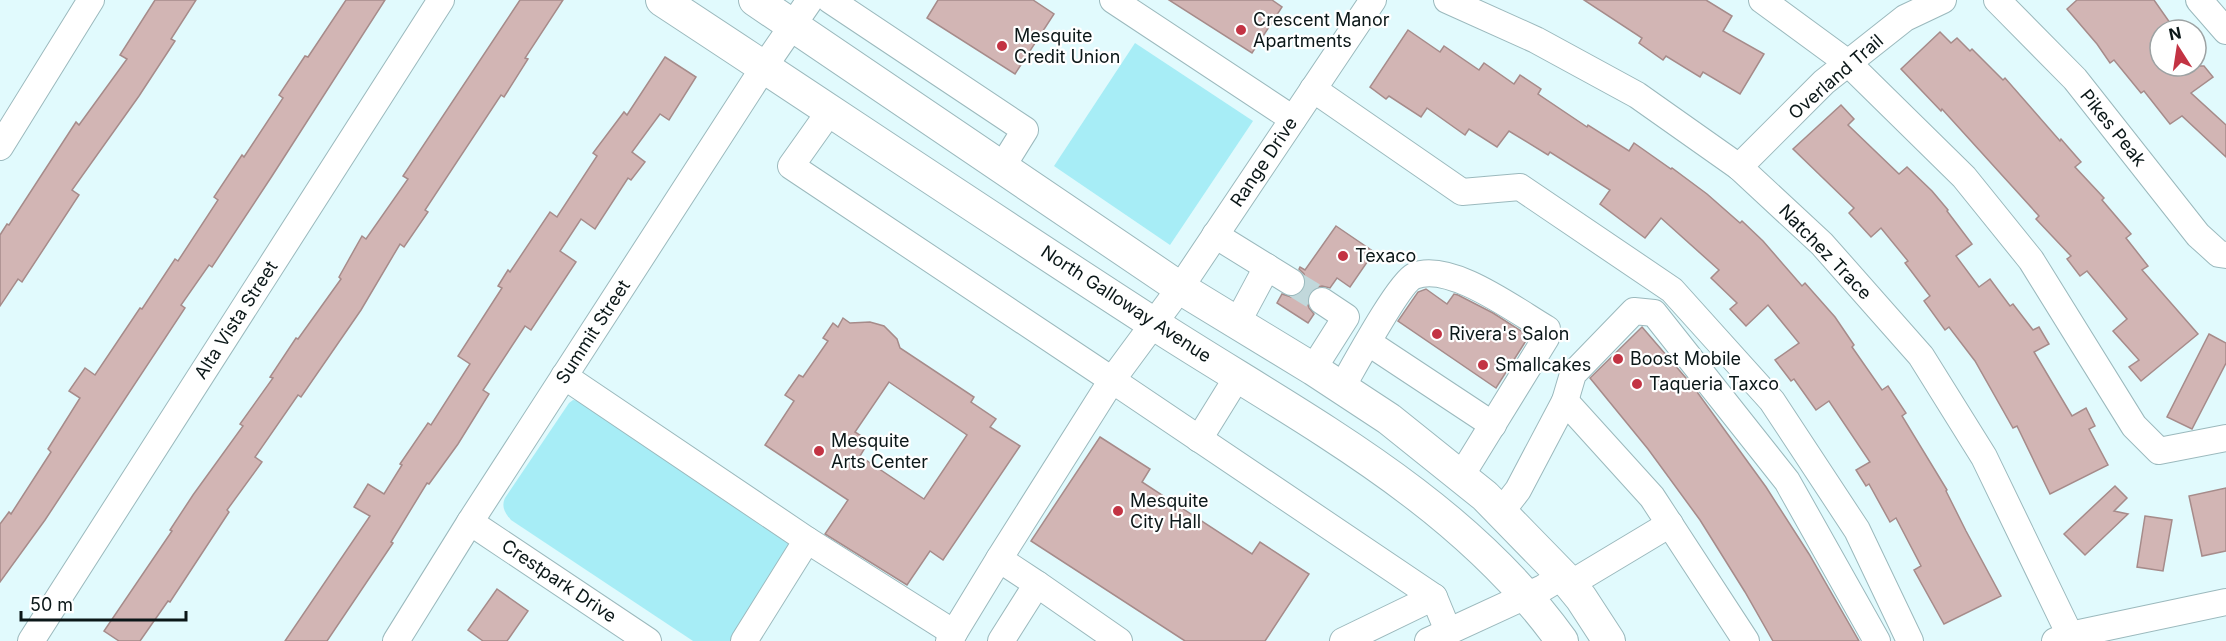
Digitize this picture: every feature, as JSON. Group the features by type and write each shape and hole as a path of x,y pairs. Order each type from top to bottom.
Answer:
{"main road":[{"name":"North Galloway Avenue","path":"662,0 1154,324 1342,441 1442,514 1490,558 1545,618 1562,641"},
{"path":"755,0 801,12 1002,167 1180,288 1342,387 1389,419 1461,476 1501,512 1567,580 1609,641"}],"street":[{"path":"0,147 92,0"},
{"name":"Alta Vista Street","path":"32,641 441,0"},
{"path":"830,0 1024,130 1002,167"},
{"path":"1113,0 1293,119"},
{"name":"Natchez Trace","path":"1447,0 1536,40 1637,95 1739,167 1822,244 1921,356 1984,457 2063,638"},
{"path":"1762,0 1848,63 1964,177 2031,260 2134,426 2159,451 2226,438"},
{"name":"Overland Trail","path":"1739,167 1824,82 1905,18 1943,0"},
{"name":"Pikes Peak","path":"1997,0 2074,80 2198,235 2219,254 2226,255"},
{"path":"2199,0 2226,31"},
{"name":"Range Drive","path":"951,637 1112,381 1180,288 1369,1"},
{"name":"Summit Street","path":"396,641 564,376 801,12"},
{"path":"1313,89 1462,192 1520,187 1672,290 1772,400 1857,530 1910,641"},
{"path":"831,111 791,166 1434,597"},
{"path":"1215,235 1291,282"},
{"path":"1237,322 1267,267"},
{"path":"1342,387 1397,296 1412,277 1429,272 1463,279 1547,329 1546,338 1461,476"},
{"path":"1313,369 1346,317 1322,302"},
{"path":"1501,512 1518,490 1564,401 1573,374 1634,311 1654,313 1787,481 1878,641"},
{"path":"1369,343 1493,425"},
{"path":"564,376 951,637"},
{"path":"1199,439 1238,376"},
{"path":"1564,401 1652,497 1746,641"},
{"name":"Crestpark Drive","path":"470,522 648,641"},
{"path":"1434,597 1438,636 1525,596 1567,580 1670,525"},
{"path":"744,641 807,540"},
{"path":"999,559 1119,641"},
{"path":"1001,641 1037,584"},
{"path":"1343,641 1434,597"},
{"path":"2063,638 2226,602"}],"shaded area":[{"path":"1135,43 1253,121 1170,245 1054,166"},
{"path":"573,400 580,401 788,542 790,553 735,641 693,641 511,520 507,515 504,507 505,498"}],"building":[{"path":"155,0 196,0 171,39 175,41 72,190 79,195 22,282 18,279 0,306 0,235 7,224 9,225 76,122 79,125 127,59 120,55"},
{"path":"346,0 385,0 212,267 209,265 181,305 185,308 45,520 0,582 0,524 9,512 11,514 51,452 48,449 80,398 69,391 85,368 95,375 175,259 178,261 218,200 214,197 283,98 279,95"},
{"path":"520,0 563,0 525,58 528,59 504,97 501,95 425,210 428,212 404,247 400,244 361,310 301,397 298,395 255,457 262,462 227,510 229,512 170,602 168,601 140,641 119,641 104,631 172,531 170,530 193,495 243,426 240,424 273,378 270,377 296,338 298,339 341,279 339,277 362,236 366,239 408,179 403,176"},
{"name":"Mesquite Credit Union","path":"938,0 1033,0 1054,14 1015,74 927,18"},
{"name":"Crescent Manor Apartments","path":"1169,0 1272,0 1282,7 1252,53"},
{"path":"1584,0 1706,0 1732,16 1723,31 1764,54 1740,94 1703,72 1700,77 1666,56 1663,60 1639,43 1642,38"},
{"path":"2077,0 2154,0 2167,18 2148,18 2148,78 2208,78 2208,71 2213,77 2191,93 2226,125 2226,157 2182,116 2170,124 2144,91 2141,93 2114,60 2110,63 2067,9"},
{"path":"1408,30 1440,52 1444,46 1479,70 1484,63 1514,84 1520,75 1541,89 1538,94 1587,127 1588,125 1629,151 1634,143 1672,168 1740,223 1742,221 1763,241 1802,286 1805,283 1835,317 1854,345 1852,347 1882,390 1888,386 1906,413 1902,416 1947,490 2001,596 1944,624 1914,570 1921,566 1896,518 1890,522 1869,484 1866,486 1856,470 1870,462 1829,401 1816,410 1794,379 1791,381 1775,360 1799,343 1768,305 1746,326 1730,309 1737,303 1711,278 1719,270 1661,218 1645,238 1600,204 1610,190 1550,152 1548,155 1509,131 1497,147 1469,129 1465,135 1427,108 1421,117 1389,96 1386,99 1370,87"},
{"path":"1940,32 1951,43 1957,38 1970,51 1972,49 2003,80 2005,78 2081,162 2075,167 2104,198 2102,200 2131,234 2126,238 2148,266 2142,270 2198,334 2141,381 2129,367 2139,360 2113,331 2127,319 2087,271 2080,276 2067,259 2071,256 2036,219 2039,216 1942,109 1941,111 1901,69"},
{"path":"665,57 696,77 669,120 660,114 632,152 645,162 631,180 628,178 595,229 581,219 560,251 576,262 531,330 525,326 483,390 489,394 458,444 429,484 427,483 391,542 393,543 327,641 285,641 370,516 354,507 368,484 384,494 402,465 400,464 428,423 431,425 470,364 458,356 502,288 498,286 508,270 510,272 550,212 557,217 597,156 593,153 624,112 627,115"},
{"path":"1841,105 1854,119 1848,125 1899,174 1907,167 1948,210 1972,244 1956,256 1979,287 1990,279 2010,306 2013,304 2033,330 2039,327 2049,344 2034,352 2072,416 2086,408 2095,426 2089,429 2108,465 2050,494 2017,426 2013,428 1975,361 1949,327 1945,330 1924,301 1930,296 1905,263 1908,261 1881,228 1871,237 1849,213 1854,208 1793,149"},
{"name":"Texaco","path":"1336,226 1374,252 1350,287 1337,278 1330,288 1322,286 1310,292 1307,301 1314,314 1308,323 1277,303 1282,294 1291,297 1303,290 1306,282 1300,267 1305,270"},
{"path":"1426,289 1447,304 1454,294 1458,295 1493,313 1529,336 1496,388 1398,321 1418,292"},
{"name":"Mesquite Arts Center","path":"843,318 850,323 870,322 884,326 897,339 900,348 974,397 971,402 996,419 990,427 1020,446 943,560 930,551 907,585 825,534 848,500 765,445 794,401 785,395 799,375 803,377 828,341 823,338 833,323 838,327","holes":["889,382 967,435 924,499 860,456 869,441 855,432"]},
{"path":"1642,327 1692,385 1766,487 1809,554 1859,641 1773,641 1700,520 1648,449 1590,378"},
{"path":"2209,334 2226,343 2226,363 2192,429 2167,417"},
{"name":"Mesquite City Hall","path":"1100,437 1150,469 1142,482 1252,554 1260,542 1309,574 1265,641 1185,641 1031,541"},
{"path":"2115,486 2127,498 2114,511 2128,514 2085,555 2064,534"},
{"path":"2226,488 2226,551 2202,556 2189,496"},
{"path":"2145,516 2172,520 2163,571 2137,567"},
{"path":"497,589 528,611 507,641 483,641 468,630"}],"tunnel":[{"path":"1291,282 1322,301"}],"place":[{"name":"Crescent Manor Apartments","path":"1241,30"},
{"name":"Mesquite Credit Union","path":"1002,46"},
{"name":"Texaco","path":"1343,256"},
{"name":"Rivera's Salon","path":"1437,334"},
{"name":"Boost Mobile","path":"1618,359"},
{"name":"Smallcakes","path":"1483,365"},
{"name":"Taqueria Taxco","path":"1637,384"},
{"name":"Mesquite Arts Center","path":"819,451"},
{"name":"Mesquite City Hall","path":"1118,511"}]}
